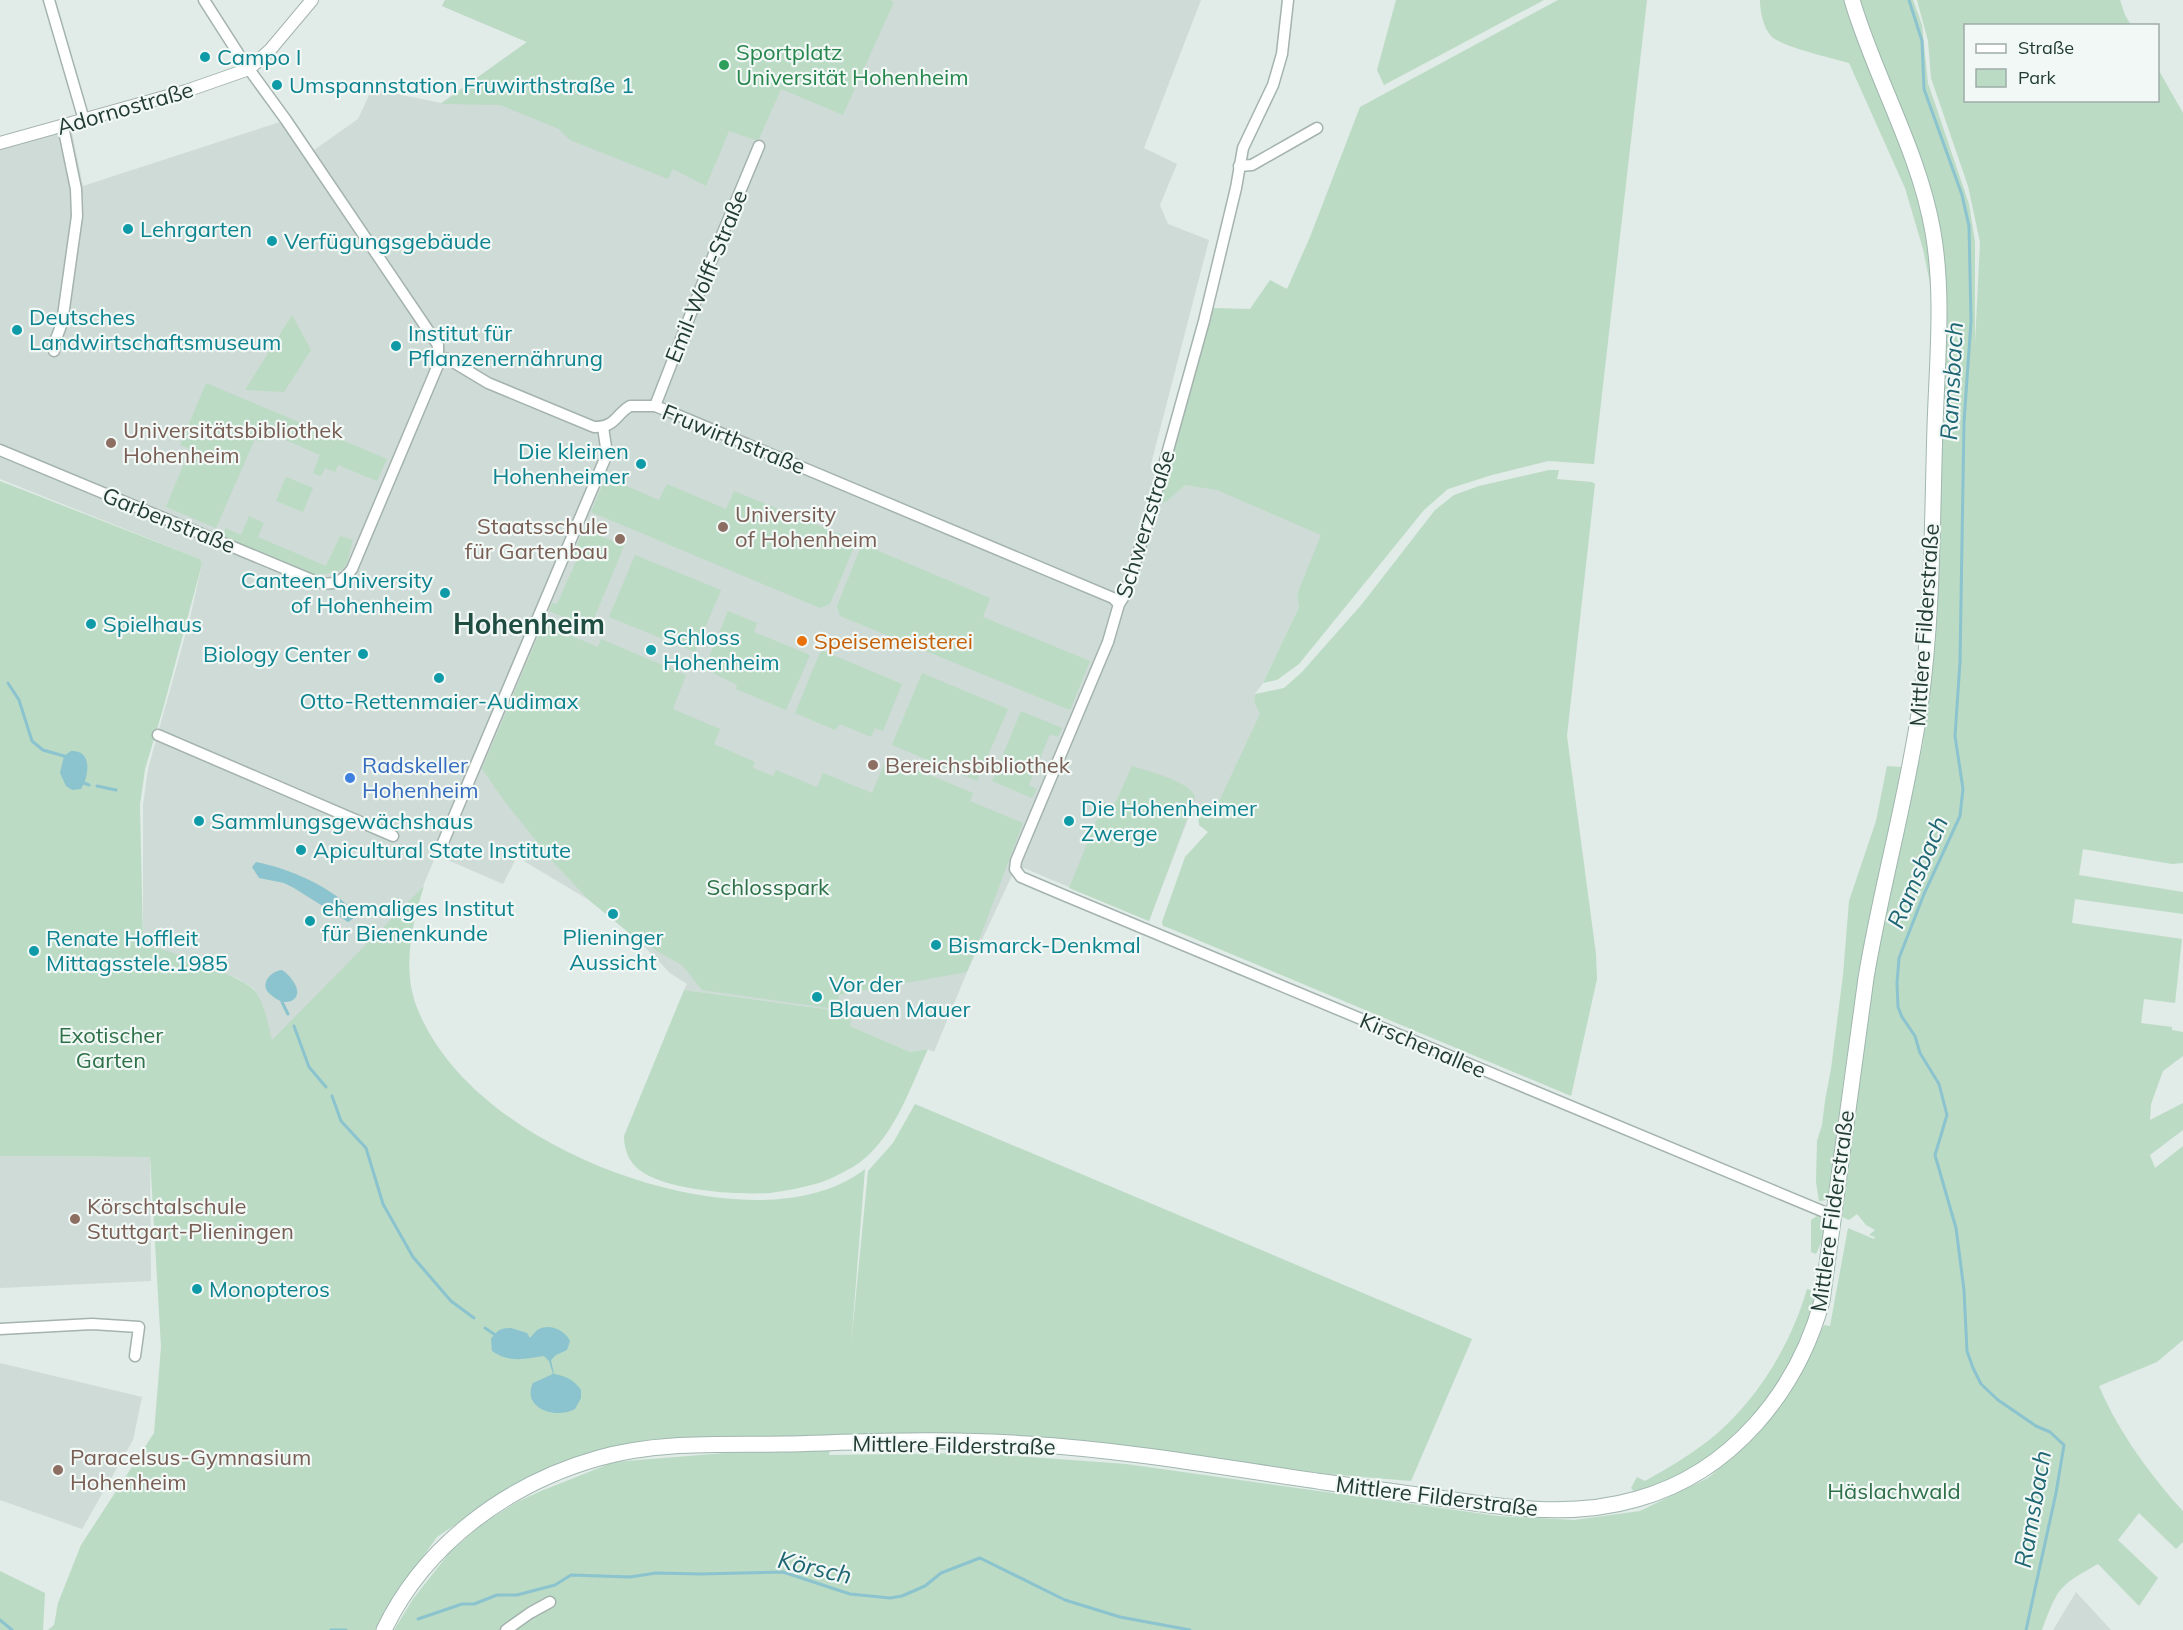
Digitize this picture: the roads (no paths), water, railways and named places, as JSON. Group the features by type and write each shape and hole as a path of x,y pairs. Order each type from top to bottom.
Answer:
{"main road":[{"name":"Mittlere Filderstraße","path":"384,1630 416,1579 441,1550 493,1506 519,1490 555,1473 598,1458 641,1450 688,1446 903,1442 1014,1443 1151,1457 1537,1510 1579,1510 1639,1499 1668,1488 1695,1474 1718,1458 1755,1426 1784,1388 1814,1329 1822,1301 1874,929 1921,703 1928,606 1938,306 1937,263 1933,231 1924,194 1852,0"}],"street":[{"path":"49,0 84,120"},
{"path":"204,0 246,65 433,336 438,345 440,357 448,359 488,383 594,427 603,427 608,454 439,852"},
{"path":"246,65 270,50 312,0"},
{"name":"Schwerzstraße","path":"1015,869 1020,851 1108,642 1147,527 1225,235 1243,148 1273,85 1282,54 1288,0"},
{"name":"Adornostraße","path":"0,143 186,91 246,65"},
{"path":"54,351 53,347 62,323 77,216 76,189 63,126"},
{"path":"1239,166 1252,165 1317,128"},
{"name":"Emil-Wolff-Straße","path":"655,406 759,146"},
{"name":"Garbenstraße","path":"0,450 302,576 326,584 338,582 352,568 426,397 440,357"},
{"name":"Fruwirthstraße","path":"603,427 617,420 630,406 655,406 1113,598 1119,604"},
{"path":"158,735 393,836"},
{"name":"Kirschenallee","path":"1015,869 1021,877 1061,894 1834,1216"},
{"path":"0,1329 92,1324 139,1327 135,1356"},
{"path":"506,1630 550,1602"}],"water":[{"path":"71,751 78,752 86,759 86,777 81,789 72,790 66,786 60,773 64,756"},
{"path":"256,862 296,874 324,888 347,905 355,914 354,918 348,922 284,883 259,878 252,867"},
{"path":"282,970 292,979 297,988 296,997 289,1002 282,1002 271,995 266,987 267,979"},
{"path":"550,1327 568,1337 570,1341 567,1350 551,1360 554,1374 569,1379 581,1390 581,1398 575,1409 559,1413 550,1412 542,1410 532,1399 533,1383 553,1374 549,1361 544,1356 511,1359 492,1351 493,1336 499,1330 511,1328 527,1333 530,1338 540,1328"}],"waterway":[{"name":"Ramsbach","path":"1909,0 1922,41 1924,89 1962,195 1969,226 1971,321 1964,422 1960,662 1955,736 1963,789 1960,816 1924,894 1899,958 1898,1007 1915,1036 1920,1053 1939,1084 1947,1115 1935,1155 1956,1228 1964,1290 1967,1351 1973,1368 1981,1384 1998,1400 2036,1426 2050,1432 2064,1445 2056,1493 2026,1630"},
{"path":"8,683 19,700 32,741 43,750 64,756"},
{"path":"84,783 89,785"},
{"path":"97,786 116,790"},
{"path":"282,1002 288,1014"},
{"path":"294,1026 309,1067 326,1087"},
{"path":"332,1096 341,1121 366,1148 383,1204 413,1257 451,1301 474,1318"},
{"path":"485,1328 494,1334"},
{"name":"Körsch","path":"418,1619 462,1604 474,1604 497,1595 517,1595 555,1585 571,1575 630,1577 656,1573 783,1572 850,1594 890,1598 902,1596 925,1586 941,1573 980,1558 1065,1600 1120,1617 1190,1630"},
{"name":"Körsch","path":"0,1620 12,1630"},
{"name":"Körsch","path":"331,1630 346,1630"}],"place":[{"name":"Campo I","path":"205,57"},
{"name":"Sportplatz Universität Hohenheim","path":"724,65"},
{"name":"Umspannstation Fruwirthstraße 1","path":"277,85"},
{"name":"Lehrgarten","path":"128,229"},
{"name":"Verfügungsgebäude","path":"272,241"},
{"name":"Deutsches Landwirtschaftsmuseum","path":"17,330"},
{"name":"Institut für Pflanzenernährung","path":"396,346"},
{"name":"Universitätsbibliothek Hohenheim","path":"111,443"},
{"name":"Die kleinen Hohenheimer","path":"641,464"},
{"name":"University of Hohenheim","path":"723,527"},
{"name":"Staatsschule für Gartenbau","path":"620,539"},
{"name":"Canteen University of Hohenheim","path":"445,593"},
{"name":"Spielhaus","path":"91,624"},
{"name":"Speisemeisterei","path":"802,641"},
{"name":"Schloss Hohenheim","path":"651,650"},
{"name":"Biology Center","path":"363,654"},
{"name":"Otto-Rettenmaier-Audimax","path":"439,678"},
{"name":"Bereichsbibliothek","path":"873,765"},
{"name":"Radskeller Hohenheim","path":"350,778"},
{"name":"Sammlungsgewächshaus","path":"199,821"},
{"name":"Die Hohenheimer Zwerge","path":"1069,821"},
{"name":"Apicultural State Institute","path":"301,850"},
{"name":"Plieninger Aussicht","path":"613,914"},
{"name":"ehemaliges Institut für Bienenkunde","path":"310,921"},
{"name":"Bismarck-Denkmal","path":"936,945"},
{"name":"Renate Hoffleit Mittagsstele.1985","path":"34,951"},
{"name":"Vor der Blauen Mauer","path":"817,997"},
{"name":"Körschtalschule Stuttgart-Plieningen","path":"75,1219"},
{"name":"Monopteros","path":"197,1289"},
{"name":"Paracelsus-Gymnasium Hohenheim","path":"58,1470"}],"district":[{"name":"Hohenheim","path":"529,623"}],"park label":[{"name":"Schlosspark","path":"768,887"},
{"name":"Exotischer Garten","path":"111,1048"},
{"name":"Häslachwald","path":"1894,1491"}]}
